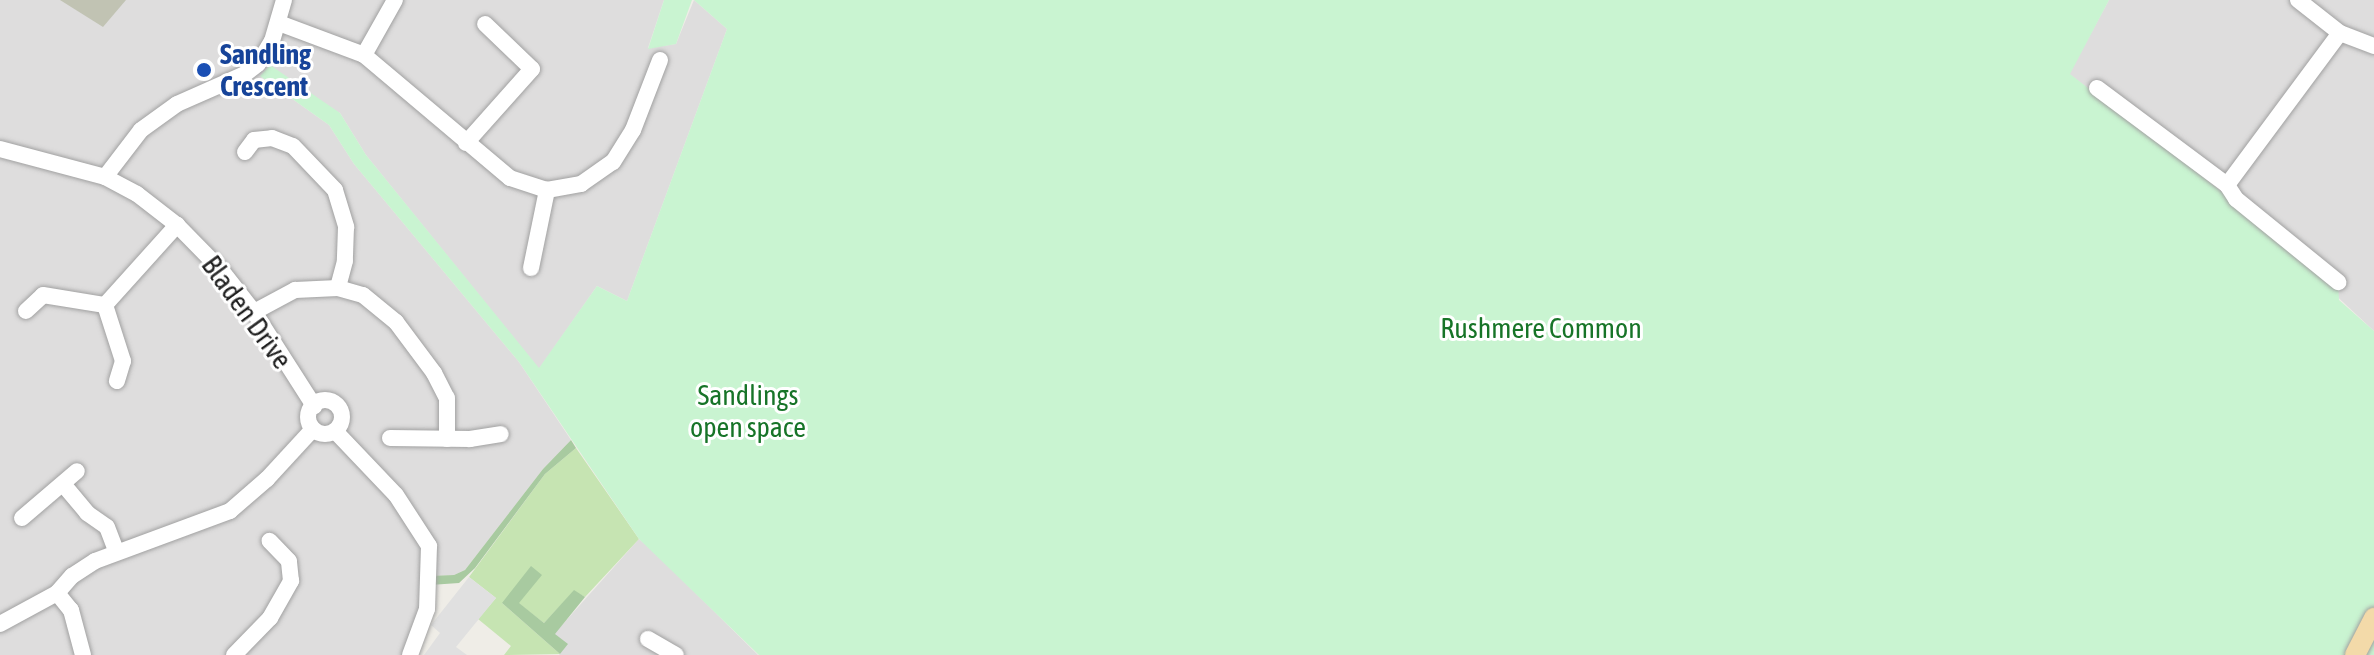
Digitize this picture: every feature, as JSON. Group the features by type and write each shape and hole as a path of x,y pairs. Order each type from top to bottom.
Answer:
{"main road":[{"path":"2355,655 2374,618"}],"street":[{"path":"105,177 122,150 141,130 177,104 245,74 258,64 279,23 284,0"},
{"path":"364,55 395,0"},
{"path":"2298,0 2340,33 2374,46"},
{"path":"279,23 364,55 510,178 547,190 581,184 613,162 633,130 660,60"},
{"path":"466,143 532,69 485,24"},
{"path":"2227,185 2340,33"},
{"path":"2097,88 2227,185 2236,199 2338,282"},
{"path":"245,152 254,140 272,138 293,146 335,190 346,227 345,261 338,288"},
{"name":"Bladen Drive","path":"0,149 105,177 137,194 177,225 221,270 254,312 314,406"},
{"path":"531,268 547,190"},
{"path":"105,305 177,225"},
{"path":"254,312 295,290 338,288 363,295 396,322 434,373 447,398 447,439"},
{"path":"26,311 43,295 105,305"},
{"path":"105,305 123,361 117,381"},
{"path":"325,400 336,404 342,419 335,431 322,434 313,429 309,416 314,406 325,400"},
{"path":"0,624 57,593 72,576 116,551 230,511 267,479 313,429"},
{"path":"335,431 396,495 429,546 427,609 410,655"},
{"path":"390,438 447,439 501,434"},
{"path":"22,518 77,471"},
{"path":"63,484 87,513 107,527 116,551"},
{"path":"234,655 270,618 291,581 289,561 270,541"},
{"path":"57,593 71,610 83,655"},
{"path":"648,639 676,655"}],"shaded area":[{"path":"0,0 664,0 648,48 676,44 694,0 727,29 627,301 597,286 539,369 366,155 340,113 260,76 329,125 354,164 519,362 571,440 543,469 465,570 454,575 429,576 410,655 0,655"},
{"path":"60,0 126,0 103,27"},
{"path":"2109,0 2374,0 2374,331 2218,185 2069,74"},
{"path":"639,539 758,655 559,655 567,644 554,634"},
{"path":"469,577 496,598 456,647 467,655 424,655 440,633 431,625"}],"green space":[{"path":"664,0 692,0 676,44 648,49"},
{"name":"Rushmere Common","path":"694,0 2109,0 2070,74 2338,282 2339,300 2374,331 2374,655 759,655 639,539 519,362 354,164 329,125 260,76 270,65 340,113 366,155 539,368 597,286 627,301 727,29"},
{"path":"571,440 576,448 545,474 475,568 459,583 430,585 429,576 454,575 465,570 543,469"},
{"path":"576,448 639,539 585,597 574,591 544,623 518,603 502,603 560,654 504,655 511,646 478,619 496,598 469,577 545,474"},
{"path":"531,566 542,575 519,603 544,623 574,590 585,597 555,634 568,644 560,654 502,603"}],"place":[{"name":"Sandling Crescent","path":"204,70"}],"park label":[{"name":"Sandlings open space","path":"748,411"}]}
